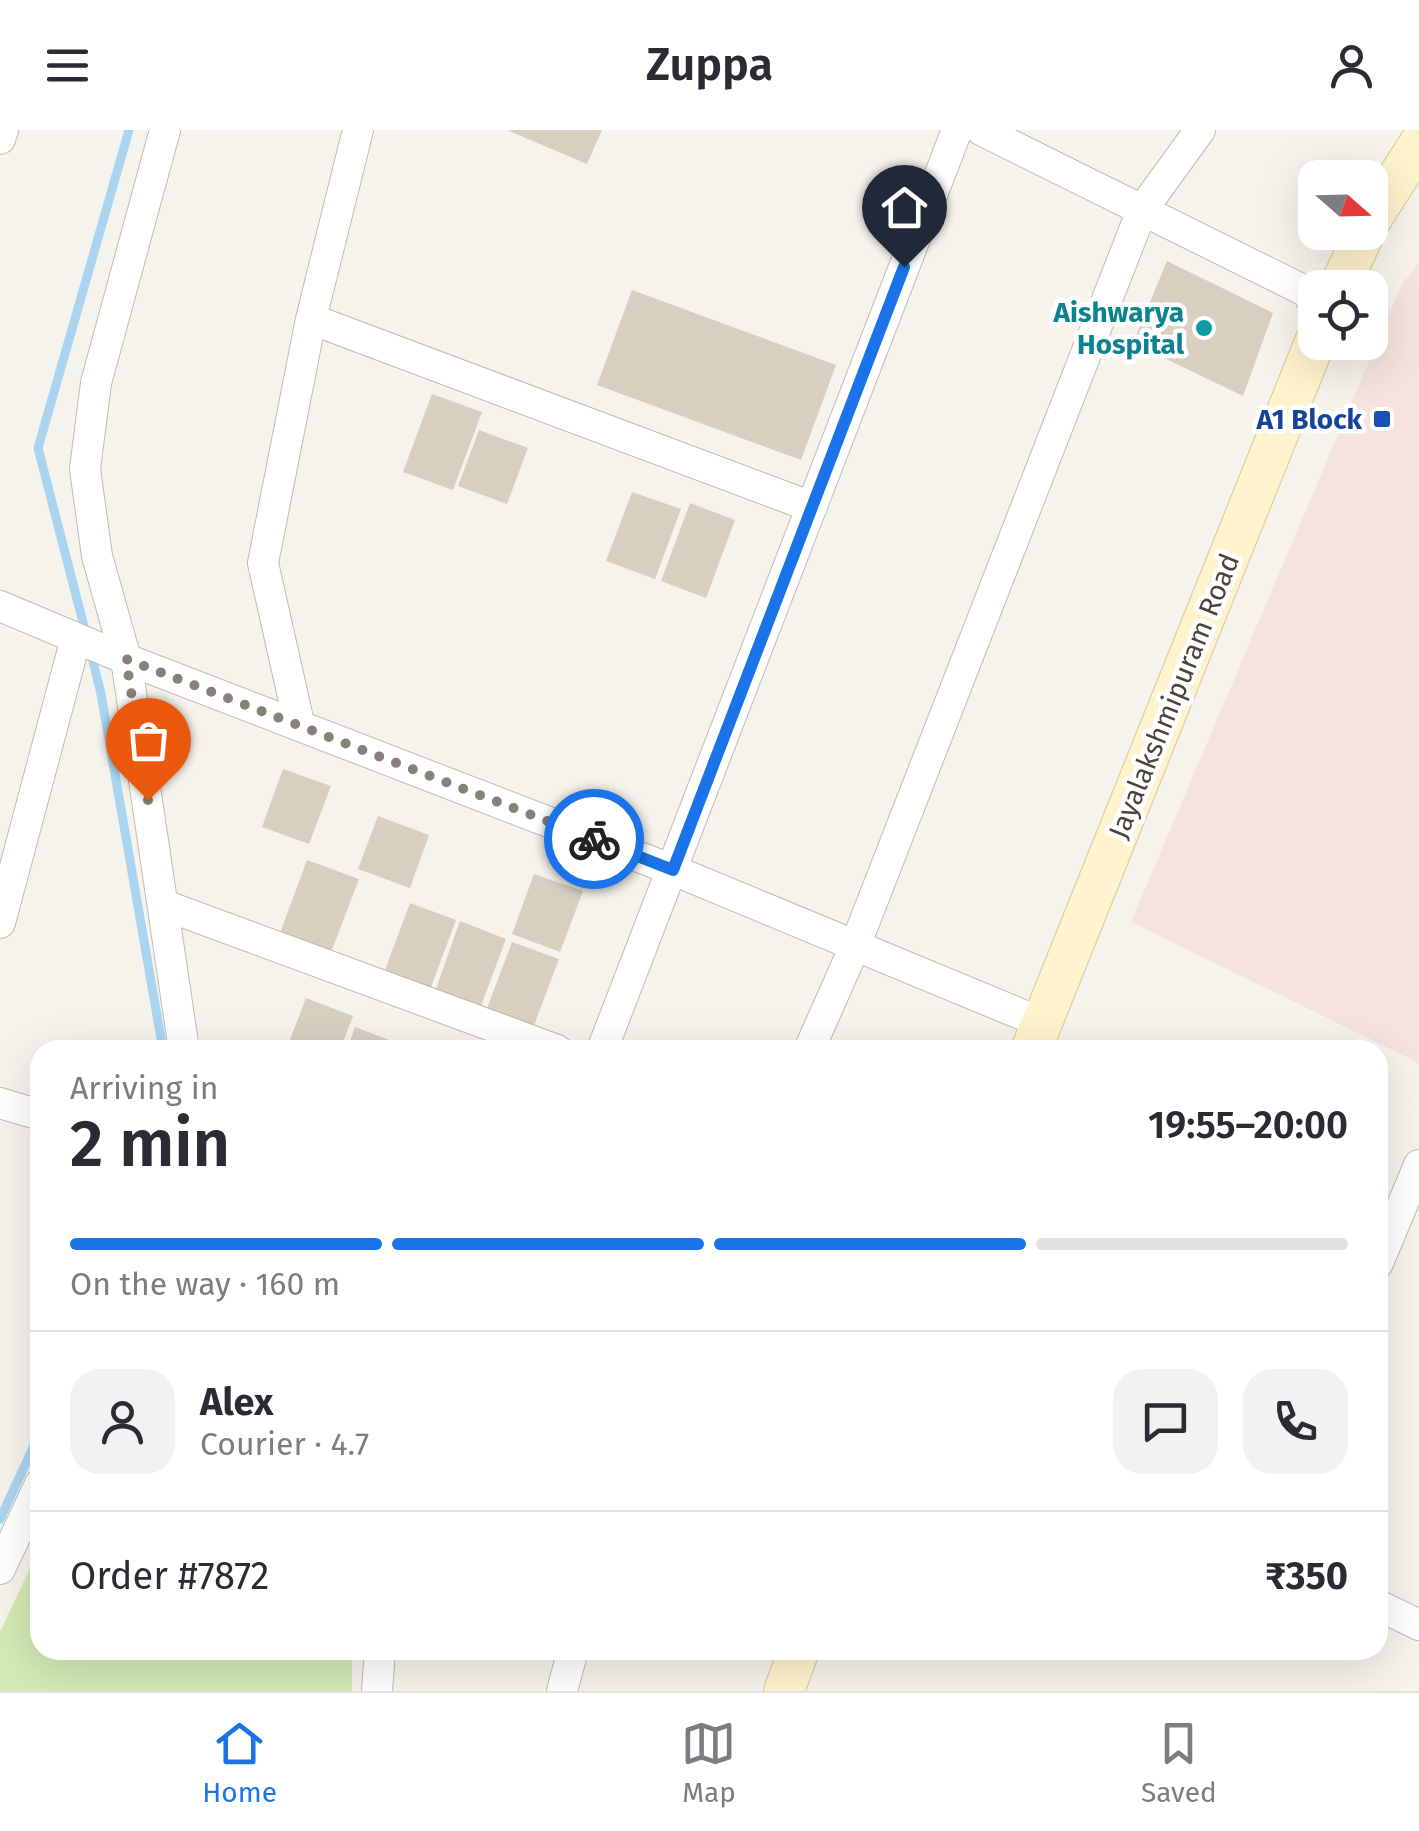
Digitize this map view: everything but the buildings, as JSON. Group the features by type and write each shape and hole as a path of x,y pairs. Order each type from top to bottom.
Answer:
{"street":[{"path":"0,140 4,130"},
{"path":"164,130 96,384 86,469 98,556 126,659 183,1040"},
{"path":"299,723 264,562 310,319 358,130"},
{"path":"606,1040 957,130"},
{"path":"981,130 1298,288"},
{"path":"814,1040 856,946 1142,210 1200,130"},
{"path":"1388,193 1419,144"},
{"path":"310,319 812,506"},
{"name":"Jayalakshmipuram Road","path":"1037,1036 1308,360"},
{"path":"0,606 126,659 673,870 856,946 1037,1036"},
{"path":"0,923 76,638"},
{"path":"164,905 530,1040"},
{"path":"0,1103 30,1112"},
{"path":"1388,1239 1419,1164"},
{"path":"0,1569 30,1505"},
{"path":"1388,1610 1419,1625"},
{"path":"376,1691 379,1660"},
{"path":"562,1691 570,1660"},
{"path":"784,1691 795,1660"}],"shaded area":[{"path":"1419,263 1419,1063 1388,1048 1388,1040 1372,1040 1131,922 1370,360 1388,360 1388,317 1402,284"}],"green space":[{"path":"30,1568 30,1660 352,1660 352,1691 0,1691 0,1632"}],"waterway":[{"path":"86,634 38,448 129,130"},
{"path":"90,649 161,1040"},
{"path":"0,1519 30,1454"}],"way so far":[{"path":"148,800 126,659 594,839"}],"place":[{"name":"Aishwarya Hospital","path":"1204,328"},
{"name":"A1 Block","path":"1382,419"}],"route":[{"path":"594,839 673,870 904,267"}]}
